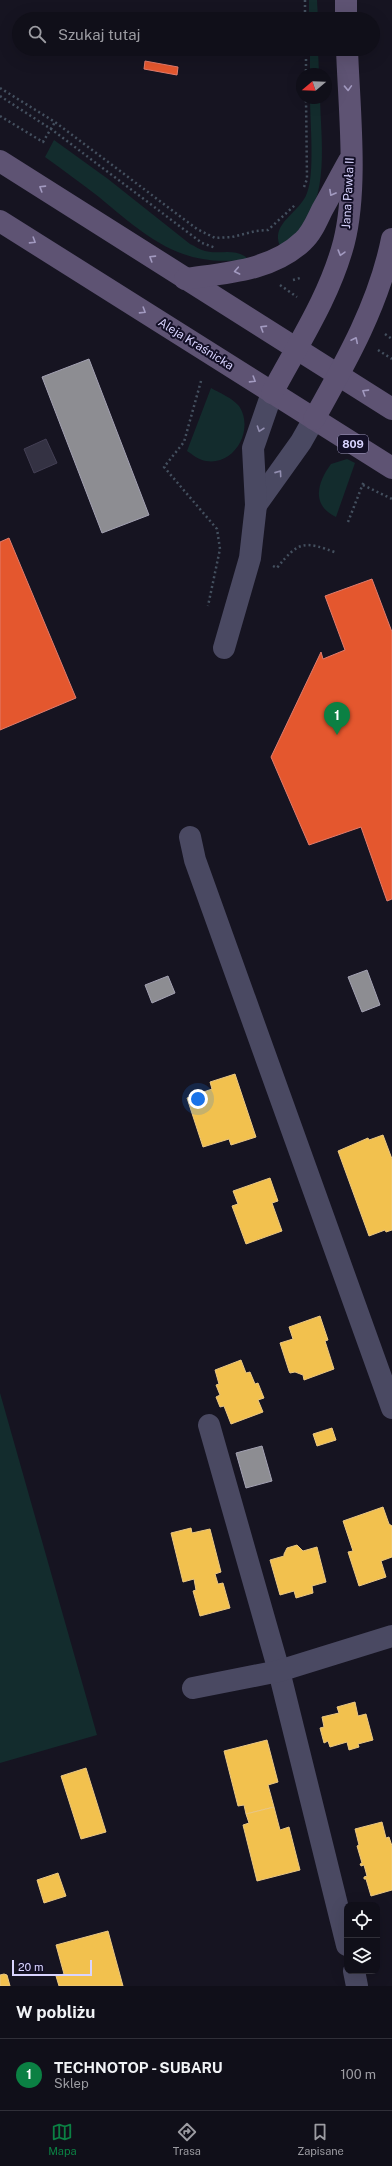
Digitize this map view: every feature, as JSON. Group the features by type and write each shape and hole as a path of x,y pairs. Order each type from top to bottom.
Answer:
{"main road":[{"path":"346,0 346,12"},
{"name":"Jana Pawła II","path":"272,393 325,294 338,262 344,242 348,218 350,158 347,56"},
{"path":"185,279 242,270 262,265 292,250 304,241 312,230 350,158"},
{"path":"0,162 392,409"},
{"name":"Aleja Kraśnicka","path":"0,221 392,468"},
{"path":"314,419 338,375 381,284 392,239"}],"street":[{"path":"224,648 250,558 256,505 253,448 272,393"},
{"path":"256,505 301,442 314,419"},
{"path":"190,837 195,860 392,1408"},
{"path":"209,1425 279,1671 345,1938"},
{"path":"193,1688 279,1671 392,1636"},
{"path":"355,1974 357,1986"}],"path":[{"path":"305,0 305,12"},
{"path":"306,56 306,68"},
{"path":"0,88 55,122 197,229 215,238 232,237 256,231 268,230 299,201"},
{"path":"0,96 51,128 202,243 216,248 222,247"},
{"path":"302,194 307,179 306,104"},
{"path":"0,116 43,142 55,122"},
{"path":"274,280 298,297"},
{"path":"377,349 392,360"},
{"path":"201,381 184,442 164,467 217,529 220,549 208,607"},
{"path":"348,522 365,478"},
{"path":"363,485 392,499"},
{"path":"277,568 290,552 301,545 316,545 337,553"}],"green space":[{"path":"309,0 317,0 318,12 309,12"},
{"path":"310,56 318,56 319,68 310,68"},
{"path":"310,104 320,104 322,168 316,202 309,217 299,231 280,246 278,238 282,224 303,200 307,193 311,173 312,147"},
{"path":"54,140 108,179 190,244 201,250 210,252 238,253 248,259 224,261 203,259 166,247 133,225 45,157"},
{"path":"211,388 229,398 239,406 245,425 239,444 233,452 225,458 216,461 206,461 187,451"},
{"path":"347,459 355,463 336,517 328,512 323,506 320,500 320,486 326,471 331,464"},
{"path":"0,1393 97,1735 0,1763"}],"building: Mieszkania":[{"path":"235,1074 256,1137 231,1145 229,1139 203,1147 187,1098 212,1089 210,1082"},
{"path":"383,1135 392,1159 392,1230 386,1232 385,1230 369,1236 338,1151 368,1138 369,1140"},
{"path":"270,1178 278,1201 272,1203 282,1231 246,1244 232,1206 238,1204 233,1191"},
{"path":"320,1316 328,1340 325,1341 334,1369 304,1380 303,1375 295,1372 290,1373 280,1343 293,1339 289,1327"},
{"path":"241,1360 246,1373 250,1372 255,1384 258,1383 264,1398 258,1400 263,1412 231,1424 224,1406 220,1407 216,1397 220,1395 216,1385 219,1384 215,1370"},
{"path":"332,1428 336,1440 317,1446 313,1434"},
{"path":"383,1507 389,1524 392,1526 392,1557 381,1561 386,1577 359,1586 348,1552 353,1551 343,1521"},
{"path":"191,1528 192,1533 210,1529 221,1572 215,1574 218,1584 223,1583 230,1608 200,1616 193,1591 196,1590 194,1579 183,1582 171,1533"},
{"path":"297,1545 303,1551 317,1547 326,1582 312,1586 313,1593 296,1598 294,1591 280,1595 270,1560 284,1556 287,1548"},
{"path":"355,1702 358,1716 366,1714 373,1740 358,1744 359,1747 349,1750 347,1742 330,1747 328,1741 324,1743 320,1728 324,1727 322,1717 339,1713 337,1707"},
{"path":"267,1740 278,1782 268,1785 274,1807 246,1814 244,1805 238,1806 224,1751"},
{"path":"86,1768 106,1832 81,1839 61,1776"},
{"path":"274,1807 280,1830 289,1827 300,1870 257,1881 243,1825 249,1823 246,1814"},
{"path":"382,1822 386,1838 389,1837 392,1846 392,1890 371,1896 366,1879 364,1879 364,1877 367,1876 364,1865 361,1866 360,1864 362,1863 357,1846 359,1845 355,1829"},
{"path":"58,1873 66,1896 44,1903 37,1880"},
{"path":"108,1931 123,1986 59,1986 56,1976 64,1974 56,1945"},
{"path":"0,1975 7,1975 10,1986 0,1986"}],"building: Handel":[{"path":"145,61 178,67 177,75 144,69"},
{"path":"9,538 76,698 0,730 0,542"},
{"path":"372,579 392,632 392,899 387,901 361,827 309,845 271,757 321,652 323,659 345,650 325,596"}],"building: Przemysł":[{"path":"89,359 149,515 102,533 42,377"},
{"path":"367,970 380,1005 362,1012 348,977"},
{"path":"168,976 175,993 152,1003 145,985"},
{"path":"262,1446 272,1481 246,1488 236,1453"}],"building: Inne":[{"path":"46,439 57,463 34,473 24,449"}],"place":[{"name":"TECHNOTOP - SUBARU","path":"337,735"}]}
